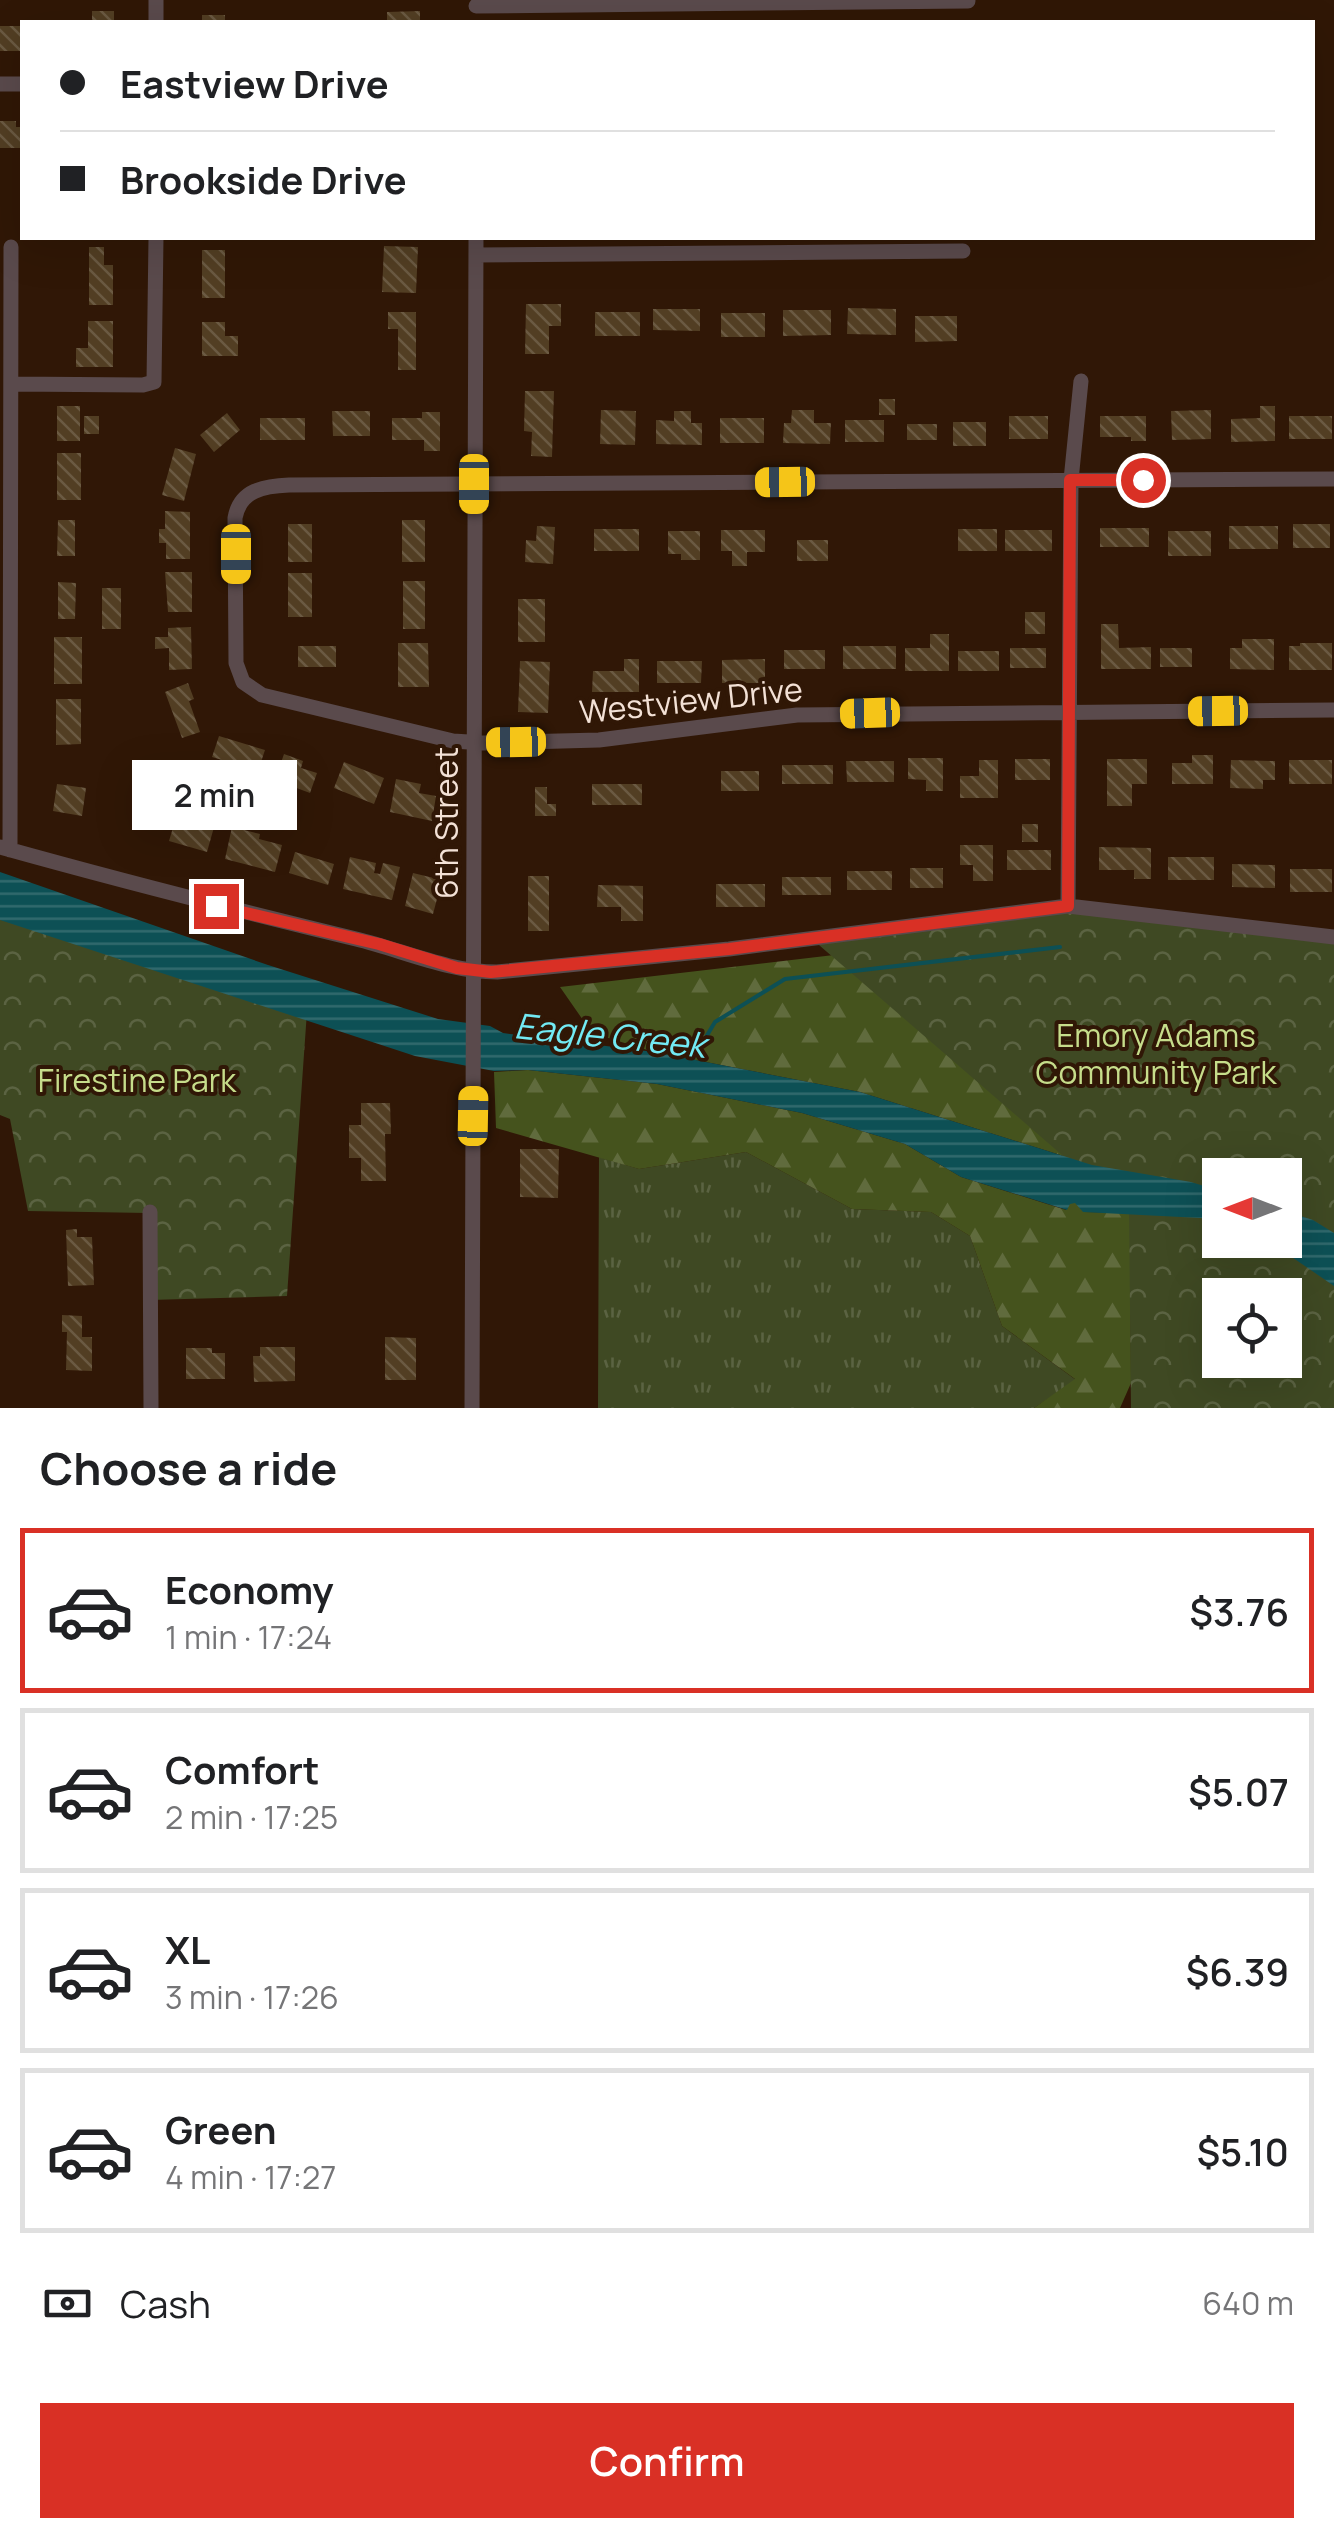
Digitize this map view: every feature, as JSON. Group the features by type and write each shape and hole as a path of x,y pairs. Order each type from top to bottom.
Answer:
{"street":[{"path":"476,10 968,2"},
{"path":"11,384 154,382 156,240"},
{"name":"6th Street","path":"472,1408 476,240"},
{"path":"11,247 5,848 474,971 692,953 1068,906 1334,937"},
{"path":"476,255 962,251"},
{"path":"1068,906 1070,480 1080,382"},
{"path":"474,484 1334,479"},
{"name":"Westview Drive","path":"474,484 268,486 248,495 240,503 236,518 236,663 243,682 262,695 453,742 599,740 797,715 1334,710"},
{"path":"150,1212 151,1408"}],"green space":[{"name":"Firestine Park","path":"0,896 308,997 287,1296 149,1300 149,1213 28,1211 10,1119 0,1115"},
{"name":"Emory Adams Community Park","path":"1068,906 1334,938 1334,1408 1131,1408 1129,1213 812,939"},
{"path":"851,953 1202,1164 1202,1174 1092,1165 860,1092 654,1052 592,1033 560,987"},
{"path":"528,1070 657,1084 802,1113 905,1144 961,1177 1066,1210 1070,1203 1076,1203 1084,1212 1130,1213 1131,1383 1120,1408 1034,1408 1075,1379 1002,1326 970,1236 931,1212 852,1209 746,1152 639,1169 496,1128 494,1072"},
{"path":"746,1152 852,1209 931,1212 970,1236 1002,1326 1076,1380 1034,1408 598,1408 599,1157 639,1169"}],"water":[{"path":"0,872 438,1019 490,1026 503,1033 654,1052 860,1092 1092,1165 1191,1182 1202,1185 1202,1218 1083,1212 1075,1203 1067,1210 961,1177 905,1144 802,1113 657,1084 528,1070 494,1071 415,1056 0,920"},
{"path":"1302,1216 1334,1233 1334,1286 1293,1258 1302,1258"}],"building":[{"path":"92,11 114,11 114,20 92,20"},
{"path":"420,11 420,20 387,20 387,12"},
{"path":"202,15 225,15 225,20 202,20"},
{"path":"0,26 20,26 20,51 0,51"},
{"path":"0,121 16,121 16,127 20,127 20,148 0,148"},
{"path":"384,246 418,247 416,293 382,292"},
{"path":"89,247 104,247 104,265 113,265 113,305 89,305"},
{"path":"202,250 225,250 225,298 202,298"},
{"path":"526,304 561,304 561,326 549,326 549,354 525,354"},
{"path":"848,308 896,309 896,335 847,334"},
{"path":"653,309 700,309 700,331 653,330"},
{"path":"783,310 831,310 831,335 783,336"},
{"path":"388,312 416,312 416,370 398,370 398,329 388,329"},
{"path":"595,312 640,312 640,336 595,336"},
{"path":"721,313 765,313 765,337 721,337"},
{"path":"915,316 957,316 957,341 915,342"},
{"path":"88,321 113,321 113,367 76,367 76,348 88,348"},
{"path":"202,322 225,322 225,336 238,336 238,356 202,356"},
{"path":"525,391 554,391 552,457 531,456 532,432 524,431"},
{"path":"879,399 895,399 895,415 879,415"},
{"path":"57,406 80,406 80,441 57,441"},
{"path":"1260,406 1275,406 1275,441 1231,442 1231,419 1260,418"},
{"path":"601,410 636,411 635,445 600,444"},
{"path":"792,410 814,410 814,423 831,423 830,444 783,443 784,423 791,423"},
{"path":"1211,410 1211,439 1172,440 1171,411"},
{"path":"332,411 370,411 370,436 333,436"},
{"path":"674,411 691,411 691,423 702,423 702,445 656,444 656,420 674,421"},
{"path":"422,412 440,412 440,451 424,451 424,440 392,440 392,418 422,418"},
{"path":"227,413 240,430 214,452 200,435"},
{"path":"84,416 99,416 99,434 84,434"},
{"path":"1009,416 1048,416 1048,439 1009,439"},
{"path":"1100,416 1146,416 1146,441 1100,437"},
{"path":"1289,416 1332,416 1332,439 1289,439"},
{"path":"260,418 305,418 305,440 260,440"},
{"path":"720,418 764,418 764,443 720,443"},
{"path":"845,420 884,420 884,442 845,442"},
{"path":"953,422 986,422 986,446 953,446"},
{"path":"907,424 937,424 937,440 907,440"},
{"path":"175,448 196,454 184,501 162,495"},
{"path":"57,453 81,453 81,500 57,500"},
{"path":"165,511 190,512 190,559 166,559 166,543 159,543 159,529 165,529"},
{"path":"58,520 75,520 75,556 57,556"},
{"path":"402,520 425,520 425,562 402,562"},
{"path":"288,524 312,524 312,562 288,562"},
{"path":"1293,524 1330,524 1330,548 1293,548"},
{"path":"537,526 555,527 553,564 525,562 526,540 536,541"},
{"path":"1229,526 1278,526 1278,549 1229,549"},
{"path":"1100,528 1149,528 1149,547 1100,547"},
{"path":"594,529 639,529 639,551 594,551"},
{"path":"958,529 997,529 997,551 958,551"},
{"path":"721,530 765,530 765,552 747,552 747,566 732,566 732,551 721,551"},
{"path":"1005,530 1052,530 1052,551 1005,551"},
{"path":"668,531 700,531 700,560 681,560 681,554 668,554"},
{"path":"1168,531 1211,531 1211,556 1168,556"},
{"path":"797,540 828,540 828,561 797,561"},
{"path":"165,572 192,572 192,612 168,612"},
{"path":"288,573 312,573 312,617 288,617"},
{"path":"403,581 425,581 425,629 403,629"},
{"path":"58,582 76,583 75,619 58,619"},
{"path":"102,588 121,588 121,629 102,629"},
{"path":"518,599 545,599 545,642 518,642"},
{"path":"1025,612 1045,612 1045,634 1025,634"},
{"path":"1101,624 1118,624 1119,648 1151,647 1151,669 1101,669"},
{"path":"191,627 192,669 169,670 169,648 155,649 155,637 168,637 168,628"},
{"path":"930,634 949,634 949,671 905,671 905,648 930,648"},
{"path":"54,637 82,637 82,684 54,684"},
{"path":"1242,639 1274,639 1274,670 1230,669 1230,648 1242,648"},
{"path":"398,643 428,643 429,687 398,687"},
{"path":"1332,643 1332,670 1289,670 1289,646"},
{"path":"298,646 336,646 336,667 298,667"},
{"path":"843,646 896,646 896,669 843,669"},
{"path":"1010,648 1046,648 1046,668 1010,668"},
{"path":"1160,648 1192,648 1192,667 1160,667"},
{"path":"784,650 825,650 825,669 784,669"},
{"path":"958,651 999,651 999,671 958,671"},
{"path":"624,659 639,659 639,692 592,692 593,671 624,671"},
{"path":"765,659 765,683 722,683 722,660"},
{"path":"520,661 550,662 548,713 518,712"},
{"path":"657,661 702,661 701,683 657,683"},
{"path":"188,683 194,699 189,701 200,732 182,738 165,692"},
{"path":"56,699 81,699 81,744 56,745"},
{"path":"219,736 265,750 258,771 212,757"},
{"path":"284,754 303,761 301,768 317,773 310,793 275,780"},
{"path":"1192,755 1213,755 1213,784 1172,784 1172,763 1192,763"},
{"path":"908,758 943,758 943,791 926,791 926,780 908,779"},
{"path":"1015,759 1050,759 1050,780 1015,780"},
{"path":"1107,759 1147,759 1147,784 1132,784 1132,806 1107,806"},
{"path":"979,760 998,760 998,798 960,798 960,776 979,776"},
{"path":"1231,760 1275,761 1275,780 1263,780 1263,789 1230,788"},
{"path":"1289,760 1332,760 1332,784 1289,784"},
{"path":"846,761 894,761 894,782 847,782"},
{"path":"344,762 384,778 374,804 334,788"},
{"path":"782,765 833,765 833,784 782,784"},
{"path":"721,771 759,771 759,791 721,791"},
{"path":"396,779 421,784 419,793 436,796 432,821 390,812"},
{"path":"57,784 86,788 82,816 53,811"},
{"path":"592,784 642,784 642,805 592,805"},
{"path":"535,787 547,787 547,804 556,804 556,816 535,816"},
{"path":"188,812 216,820 207,852 169,841 175,821 184,824"},
{"path":"1022,824 1038,824 1038,842 1022,842"},
{"path":"232,827 282,845 275,872 225,859"},
{"path":"960,845 993,845 993,881 973,881 973,865 960,865"},
{"path":"1099,847 1151,848 1151,879 1134,879 1134,870 1099,870"},
{"path":"1007,850 1051,850 1051,870 1007,870"},
{"path":"295,852 334,864 328,885 289,873"},
{"path":"350,857 376,863 374,873 380,874 383,863 400,867 392,900 343,889"},
{"path":"1168,857 1214,857 1214,880 1168,880"},
{"path":"1232,864 1275,865 1275,888 1232,887"},
{"path":"910,868 943,868 943,888 910,888"},
{"path":"1290,869 1332,869 1332,892 1290,892"},
{"path":"847,871 892,871 892,890 847,890"},
{"path":"413,873 442,880 433,914 405,906"},
{"path":"528,876 549,876 549,931 528,931"},
{"path":"782,877 831,877 831,895 782,895"},
{"path":"716,884 765,884 765,907 716,907"},
{"path":"598,885 643,886 643,921 621,921 621,907 597,907"},
{"path":"361,1103 390,1103 391,1134 385,1134 386,1181 361,1181 361,1158 349,1158 349,1125 361,1125"},
{"path":"520,1149 559,1149 558,1198 520,1197"},
{"path":"77,1229 77,1237 92,1237 94,1285 68,1286 66,1230"},
{"path":"62,1315 82,1316 82,1337 92,1337 92,1371 66,1370 67,1332 62,1332"},
{"path":"385,1337 416,1338 416,1380 385,1380"},
{"path":"260,1347 295,1347 295,1381 254,1382 253,1356 260,1356"},
{"path":"186,1348 212,1348 212,1353 225,1353 225,1379 186,1379"}],"waterway":[{"name":"Eagle Creek","path":"691,1062 715,1022 785,979 1060,947"}],"route":[{"path":"216,906 379,944 457,968 491,972 729,949 1068,906 1070,480 1143,480"}]}
